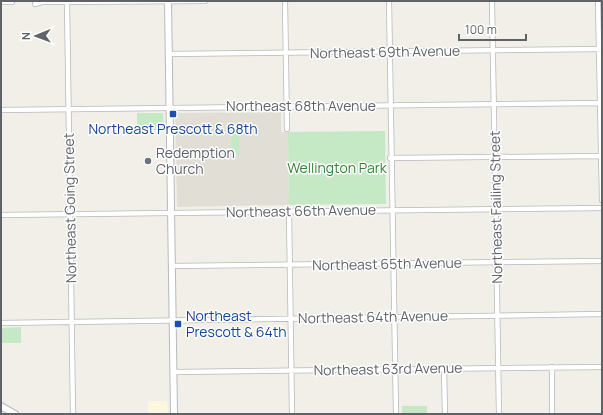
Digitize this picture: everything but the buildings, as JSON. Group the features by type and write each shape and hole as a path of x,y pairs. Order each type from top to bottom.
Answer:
{"street":[{"path":"168,1 174,414"},
{"path":"35,4 67,2 205,1"},
{"path":"285,1 287,129"},
{"path":"389,1 391,106 390,158 396,414"},
{"name":"Northeast Failing Street","path":"492,1 499,414"},
{"path":"598,1 601,49 602,200"},
{"path":"1,2 12,2"},
{"name":"Northeast Going Street","path":"67,2 73,414"},
{"name":"Northeast 69th Avenue","path":"169,54 601,49"},
{"name":"Northeast 68th Avenue","path":"1,110 69,108 601,103"},
{"path":"390,158 601,156"},
{"name":"Northeast 66th Avenue","path":"1,215 602,208"},
{"path":"289,211 292,414"},
{"name":"Northeast 65th Avenue","path":"172,266 602,261"},
{"name":"Northeast 64th Avenue","path":"1,323 173,319 602,314"},
{"path":"552,367 552,414"},
{"name":"Northeast 63rd Avenue","path":"174,372 602,367"},
{"path":"444,368 444,414"},
{"path":"1,406 15,414"}],"shaded area":[{"path":"281,112 281,132 288,132 289,205 177,207 175,113"},
{"path":"148,401 167,401 168,414 148,414"}],"green space":[{"path":"137,113 163,113 164,130 137,130"},
{"name":"Wellington Park","path":"385,131 386,204 289,205 288,132"},
{"path":"231,134 239,134 239,154 231,154"},
{"path":"21,327 21,343 1,343 1,328"},
{"path":"402,406 427,406 427,414 402,414"}],"place":[{"name":"Northeast Prescott & 68th","path":"173,114"},
{"name":"Redemption Church","path":"148,161"},
{"name":"Northeast Prescott & 64th","path":"178,324"}]}
